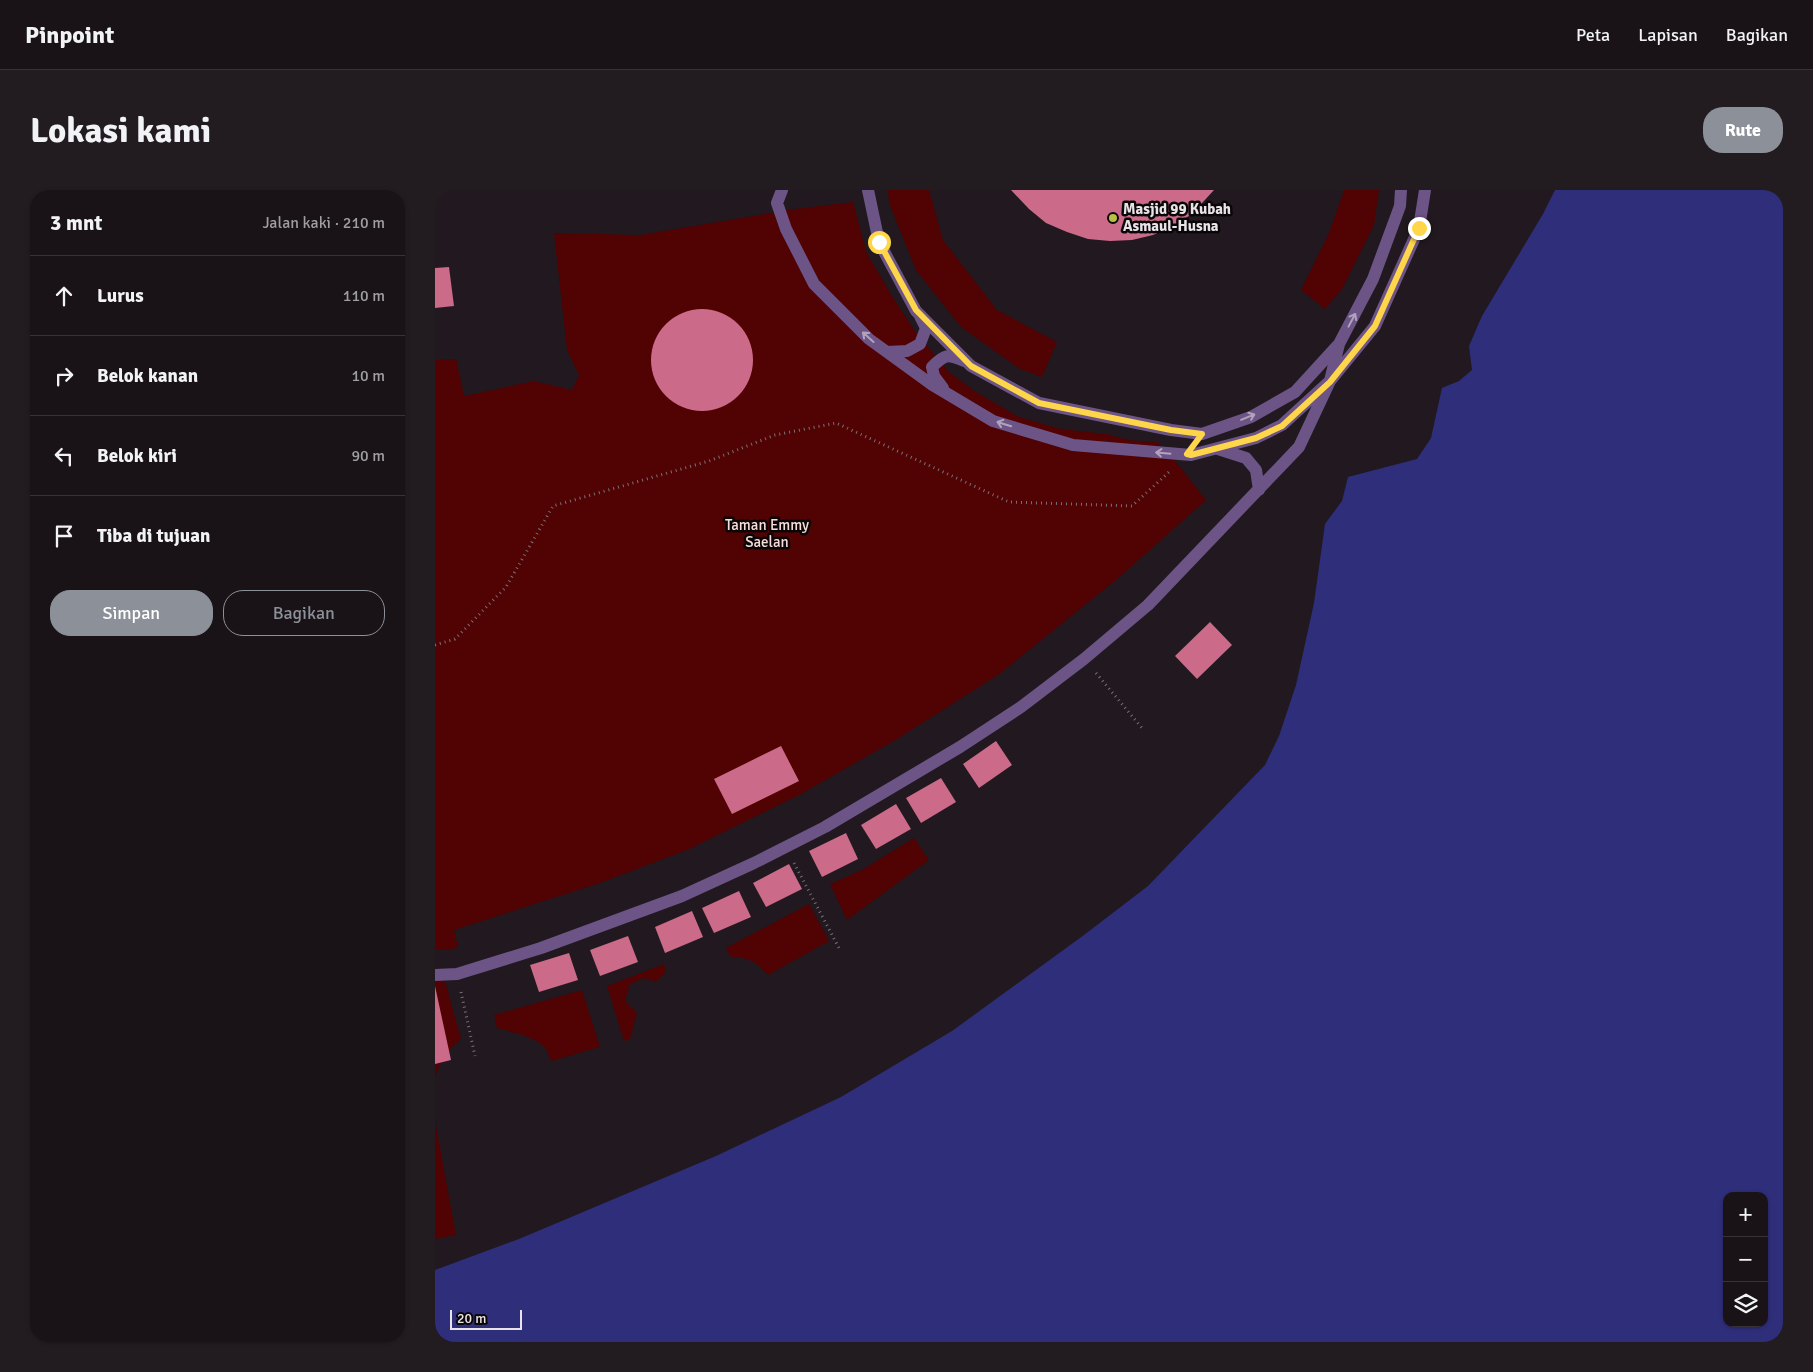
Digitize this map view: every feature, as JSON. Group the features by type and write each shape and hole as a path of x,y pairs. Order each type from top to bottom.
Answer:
{"lane":[{"path":"781,190 777,203 786,229 813,284 869,339 946,392 993,421 1073,445 1187,454 1218,449 1256,438 1282,426 1330,382 1375,326 1419,228 1425,190"},
{"path":"867,190 879,242 926,328 920,344 907,351 887,352"},
{"path":"435,975 457,974 541,948 682,896 754,864 825,827 960,747 1021,707 1085,659 1148,605 1299,447 1330,382 1339,344 1373,279 1400,206 1401,190"},
{"path":"919,314 971,366 1039,403 1171,430 1202,434 1251,417 1295,392 1339,344"},
{"path":"946,392 934,376 932,367 942,356 951,355 968,362"},
{"path":"1218,449 1246,458 1256,470 1259,490"}],"path":[{"path":"435,645 455,639 506,586 553,506 709,461 775,435 836,423 1009,502 1132,506 1187,454"},
{"path":"1085,659 1141,728"},
{"path":"786,847 840,950"},
{"path":"457,974 475,1056"}],"green space":[{"path":"888,190 929,190 943,240 997,310 1057,342 1042,377 1020,369 961,327 916,270 889,203"},
{"path":"1344,190 1379,190 1374,225 1342,289 1325,309 1301,290 1329,233"},
{"name":"Taman Emmy Saelan","path":"853,202 867,254 917,334 950,373 976,392 1019,417 1061,429 1107,434 1128,440 1157,442 1169,453 1206,500 1116,580 998,675 897,739 801,794 687,850 600,883 454,930 458,947 449,950 435,949 435,360 456,359 464,396 534,381 572,390 579,375 567,350 554,233 640,235 795,209"},
{"path":"914,838 929,860 847,920 830,884 862,870"},
{"path":"809,904 829,941 768,975 752,961 731,957 726,948"},
{"path":"664,964 666,972 656,982 644,978 630,984 625,1001 637,1013 630,1039 624,1041 607,986"},
{"path":"435,979 445,981 461,1039 445,1056 435,1078"},
{"path":"582,990 600,1047 551,1061 546,1049 537,1041 497,1028 494,1015"},
{"path":"435,1121 456,1235 435,1239"}],"shaded area":[{"path":"1555,190 1783,190 1783,1342 435,1342 435,1270 519,1239 716,1156 841,1097 952,1031 1148,886 1265,765 1279,736 1296,685 1314,603 1325,524 1342,501 1348,477 1417,459 1431,438 1442,388 1459,381 1472,370 1469,346 1482,316 1543,214"}],"building":[{"name":"Masjid 99 Kubah Asmaul-Husna","path":"1011,190 1214,190 1192,214 1173,226 1153,235 1132,240 1110,241 1088,239 1046,223"},
{"path":"449,267 454,306 435,308 435,268"},
{"path":"702,309 722,313 738,324 749,340 753,360 749,380 738,396 722,407 702,411 682,407 666,396 655,380 651,360 655,340 666,324 682,313"},
{"path":"1210,622 1232,645 1197,679 1175,656"},
{"path":"996,741 1012,765 979,788 963,764"},
{"path":"781,746 799,781 732,814 714,779"},
{"path":"941,778 956,802 921,823 906,798"},
{"path":"896,804 911,829 876,849 861,825"},
{"path":"846,833 858,859 822,877 809,851"},
{"path":"789,864 802,889 766,907 753,883"},
{"path":"739,891 751,917 714,933 702,908"},
{"path":"692,911 703,937 665,953 655,927"},
{"path":"628,936 638,962 600,976 590,950"},
{"path":"569,953 578,980 539,992 530,965"},
{"path":"435,986 451,1060 435,1064"}],"place":[{"name":"Masjid 99 Kubah Asmaul-Husna","path":"1113,218"}],"route":[{"path":"879,242 916,310 971,366 1039,403 1115,420 1202,434 1187,454 1191,455 1256,438 1282,426 1330,382 1375,326 1419,228"}]}
